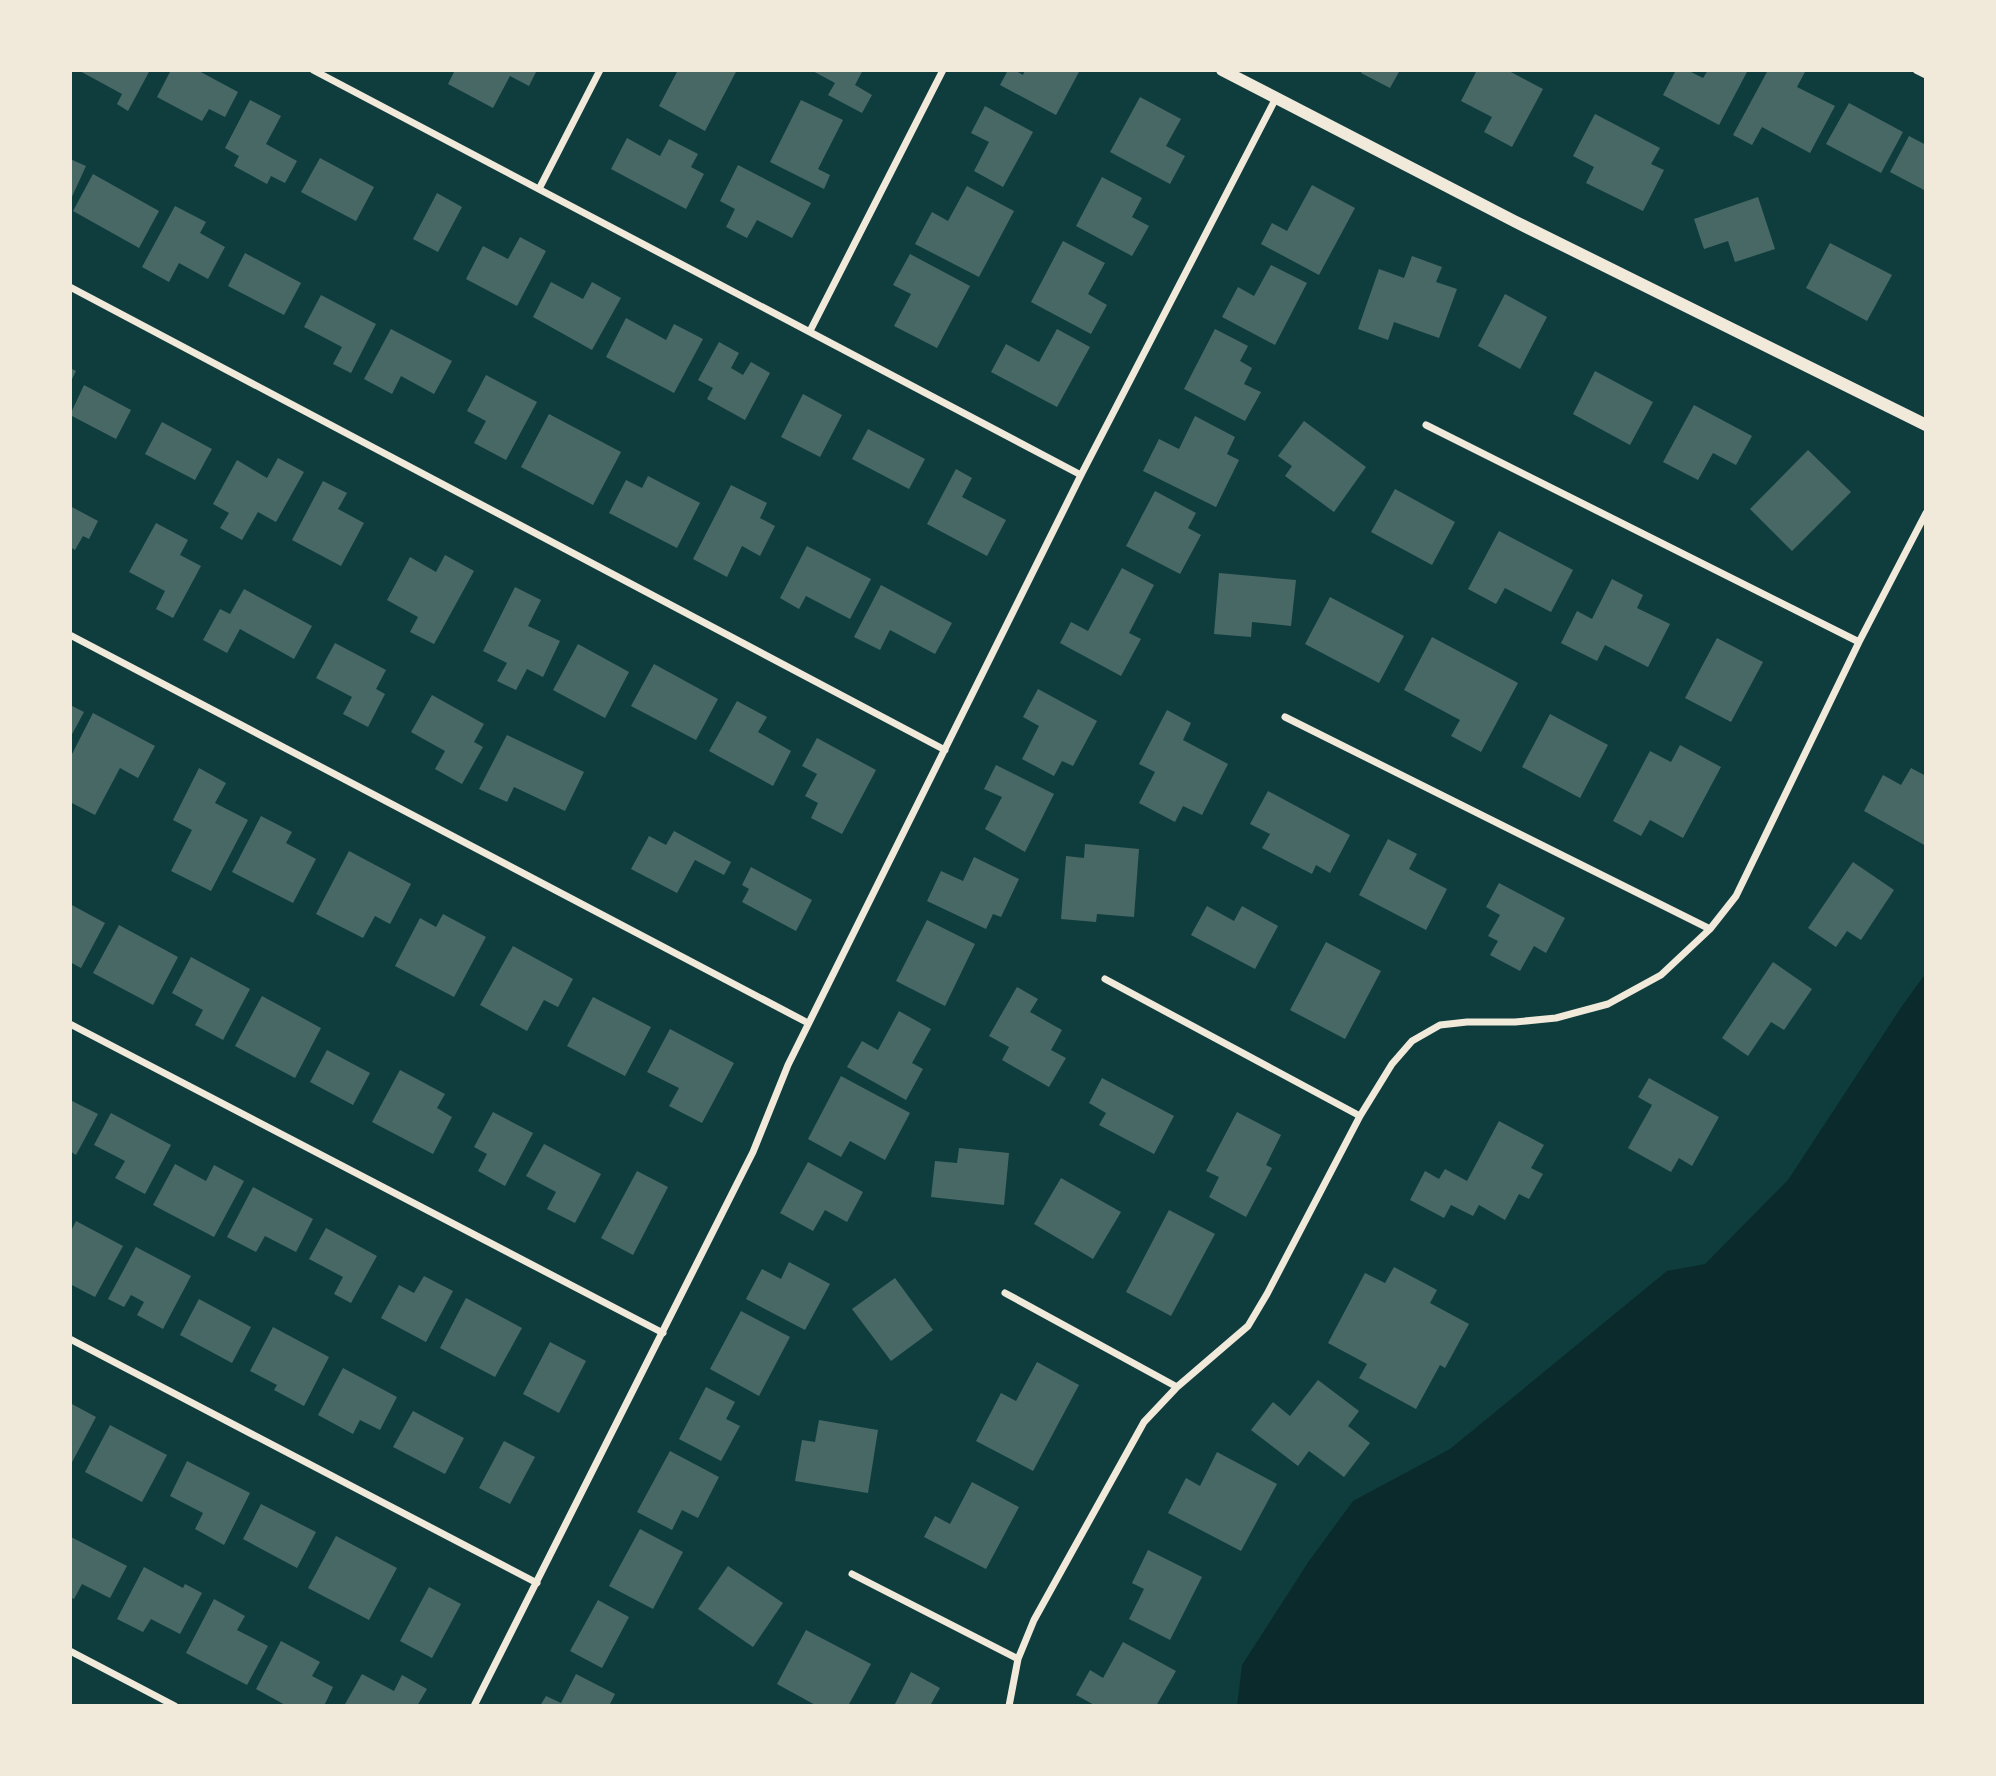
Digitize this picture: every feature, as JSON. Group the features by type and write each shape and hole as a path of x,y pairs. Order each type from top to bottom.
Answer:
{"street":[{"path":"313,70 1081,475"},
{"path":"539,189 600,70"},
{"path":"810,331 943,70"},
{"path":"1222,70 1526,227 1926,425"},
{"path":"1916,70 1926,75"},
{"path":"474,1706 753,1152 808,1023 1081,475 1276,98"},
{"path":"70,286 945,750"},
{"path":"1426,425 1859,642"},
{"path":"1009,1706 1018,1659 1034,1619 1144,1422 1177,1387 1248,1326 1360,1116 1392,1064 1412,1041 1440,1025 1556,1018 1608,1004 1661,975 1710,929 1736,896 1859,642 1926,513"},
{"path":"70,635 808,1023"},
{"path":"1285,716 1710,929"},
{"path":"1105,979 1360,1116"},
{"path":"70,1024 663,1334"},
{"path":"1005,1293 1177,1387"},
{"path":"70,1339 537,1583"},
{"path":"852,1574 1018,1659"},
{"path":"70,1651 175,1706"}],"water":[{"path":"1926,973 1926,1706 1237,1706 1242,1665 1309,1561 1353,1501 1450,1449 1667,1271 1705,1264 1788,1180"}],"building":[{"path":"78,70 150,70 128,111 117,104 122,94"},
{"path":"171,70 197,70 238,92 225,117 209,109 202,121 157,97"},
{"path":"455,70 537,70 529,86 510,76 493,108 448,84"},
{"path":"678,70 737,70 705,131 659,106"},
{"path":"811,70 863,70 855,85 872,95 862,113 828,95 835,83"},
{"path":"1008,70 1023,75 1025,70 1080,70 1056,115 1000,85"},
{"path":"1363,70 1400,70 1390,88 1361,73"},
{"path":"1477,70 1507,70 1543,89 1512,147 1484,132 1492,117 1461,101"},
{"path":"1676,70 1687,70 1703,78 1708,70 1748,70 1719,125 1663,95"},
{"path":"1768,70 1806,70 1797,87 1835,106 1810,153 1762,127 1752,145 1733,135"},
{"path":"1140,97 1181,119 1166,146 1185,156 1170,184 1110,152"},
{"path":"250,100 281,116 266,144 297,161 285,183 271,176 267,184 234,166 239,156 225,148"},
{"path":"801,100 843,120 818,169 830,175 824,189 770,162"},
{"path":"1849,103 1903,132 1881,173 1826,144"},
{"path":"985,106 1033,132 1003,187 974,171 989,142 971,133"},
{"path":"1595,114 1660,148 1651,164 1664,170 1643,211 1586,183 1594,167 1573,156"},
{"path":"1909,136 1926,145 1926,191 1890,172"},
{"path":"627,138 660,156 669,139 698,154 691,167 704,174 686,209 611,169"},
{"path":"320,158 374,187 356,221 301,192"},
{"path":"70,159 86,166 70,201"},
{"path":"738,165 811,203 792,238 757,220 747,238 726,227 735,209 720,201"},
{"path":"93,174 159,211 139,248 73,211"},
{"path":"1102,177 1142,198 1132,217 1149,226 1132,256 1076,226"},
{"path":"1312,185 1355,208 1319,275 1261,244 1272,223 1287,231"},
{"path":"967,186 1014,211 979,277 915,244 932,212 948,221"},
{"path":"437,193 462,207 438,252 413,239"},
{"path":"1758,197 1775,249 1735,262 1728,241 1704,249 1694,219"},
{"path":"175,206 206,222 200,233 225,247 208,279 179,263 169,282 142,267"},
{"path":"520,237 546,251 517,306 466,279 483,246 508,259"},
{"path":"1063,241 1105,263 1088,294 1107,305 1091,334 1031,302"},
{"path":"1830,243 1892,275 1867,321 1806,288"},
{"path":"245,253 301,283 284,315 228,286"},
{"path":"910,254 970,286 937,348 894,326 911,294 893,285"},
{"path":"1412,256 1442,267 1436,282 1457,289 1439,338 1394,322 1388,340 1358,329 1379,269 1404,278"},
{"path":"1271,265 1307,283 1275,345 1222,317 1238,287 1254,296"},
{"path":"551,282 583,299 592,282 621,298 592,350 533,317"},
{"path":"1505,294 1547,317 1520,369 1478,346"},
{"path":"321,295 376,324 351,373 333,364 342,347 304,327"},
{"path":"626,318 666,340 674,324 703,339 674,393 606,357"},
{"path":"391,329 452,361 434,394 401,376 392,394 364,379"},
{"path":"1057,329 1090,347 1057,407 991,372 1006,344 1039,362"},
{"path":"1215,329 1248,346 1240,361 1252,368 1244,384 1261,392 1245,421 1184,389"},
{"path":"719,342 739,353 731,368 743,375 751,362 770,373 745,420 707,399 713,388 698,380"},
{"path":"70,368 76,371 70,383"},
{"path":"1595,371 1653,402 1630,445 1573,414"},
{"path":"486,375 537,402 506,460 474,443 486,421 467,411"},
{"path":"84,385 131,410 116,439 70,415"},
{"path":"803,394 842,415 820,457 781,437"},
{"path":"1694,405 1752,436 1736,465 1713,453 1698,480 1663,462"},
{"path":"549,414 621,452 593,505 521,467"},
{"path":"1195,416 1235,437 1227,454 1239,460 1216,507 1143,471 1159,439 1179,449"},
{"path":"1304,421 1366,467 1334,512 1285,476 1292,466 1278,456"},
{"path":"162,422 212,449 195,480 145,454"},
{"path":"868,429 925,459 909,489 852,459"},
{"path":"1808,450 1851,492 1792,551 1750,509"},
{"path":"278,458 304,472 276,522 258,512 242,540 220,528 229,513 213,504 237,460 267,478"},
{"path":"956,469 972,478 962,497 1006,520 987,556 927,524"},
{"path":"648,476 700,503 677,548 609,513 626,480 642,488"},
{"path":"323,481 347,493 338,509 364,523 341,566 292,540"},
{"path":"731,485 767,503 760,518 775,526 760,556 742,546 727,577 693,559"},
{"path":"1395,489 1455,522 1432,565 1371,532"},
{"path":"1155,491 1196,513 1188,528 1201,535 1180,574 1126,546"},
{"path":"70,506 98,521 89,539 83,536 75,550 70,547"},
{"path":"156,523 188,540 180,555 201,566 173,618 156,609 165,591 129,572"},
{"path":"1499,531 1573,570 1551,612 1505,588 1496,604 1468,589"},
{"path":"807,546 871,579 850,619 806,596 799,609 780,598"},
{"path":"445,555 474,571 434,644 410,632 418,617 387,600 410,557 436,572"},
{"path":"1122,568 1154,585 1129,633 1141,639 1121,676 1060,643 1071,622 1088,631"},
{"path":"1219,573 1296,580 1291,626 1252,622 1251,637 1214,634"},
{"path":"1612,579 1643,595 1637,608 1670,624 1648,667 1605,645 1597,661 1561,643 1577,611 1592,619"},
{"path":"881,585 952,623 935,654 890,630 880,650 854,637"},
{"path":"515,587 541,600 528,626 560,641 543,677 527,669 516,690 497,681 507,663 483,651"},
{"path":"244,589 312,626 294,659 240,629 227,653 203,640 220,609 230,614"},
{"path":"1330,597 1404,636 1379,683 1305,644"},
{"path":"1432,637 1518,683 1481,752 1451,736 1460,720 1404,690"},
{"path":"1717,638 1763,662 1731,722 1685,698"},
{"path":"335,643 386,670 376,689 385,694 368,727 343,714 352,697 316,678"},
{"path":"578,644 629,672 605,718 553,690"},
{"path":"654,664 718,699 696,740 631,706"},
{"path":"1038,689 1097,721 1073,766 1062,761 1054,776 1022,759 1039,726 1023,717"},
{"path":"432,695 484,724 474,742 483,747 462,784 435,769 445,751 411,732"},
{"path":"737,701 767,717 758,732 791,751 773,786 709,751"},
{"path":"70,705 84,712 70,738"},
{"path":"1167,710 1191,723 1183,740 1228,764 1202,815 1183,806 1175,822 1139,803 1155,772 1139,764"},
{"path":"93,713 155,746 138,778 120,768 95,815 70,802 70,758"},
{"path":"1550,714 1608,745 1580,798 1522,767"},
{"path":"507,735 584,772 565,811 514,787 507,802 479,789"},
{"path":"817,738 876,770 842,834 811,818 818,803 805,796 817,774 802,766"},
{"path":"1680,745 1721,767 1683,838 1650,820 1641,836 1613,821 1650,751 1671,762"},
{"path":"996,765 1054,794 1025,852 985,829 1002,797 984,789"},
{"path":"199,768 226,783 215,803 248,820 211,891 171,871 192,830 173,820"},
{"path":"1911,768 1926,776 1926,846 1864,811 1883,775 1901,785"},
{"path":"1268,791 1350,835 1330,873 1316,865 1312,874 1262,848 1270,834 1250,824"},
{"path":"261,816 292,832 286,843 316,859 293,903 232,872"},
{"path":"674,831 731,862 724,875 695,860 677,893 631,869 649,836 666,845"},
{"path":"1388,839 1417,854 1409,869 1447,889 1426,930 1359,895"},
{"path":"1085,844 1139,849 1134,917 1097,914 1096,922 1061,919 1066,856 1084,858"},
{"path":"349,851 411,884 390,924 375,916 363,938 316,914"},
{"path":"974,857 1019,879 1001,917 993,914 986,929 927,901 941,871 963,881"},
{"path":"1853,862 1894,890 1861,940 1847,931 1836,947 1808,928"},
{"path":"751,867 812,900 796,931 742,902 749,889 742,885"},
{"path":"1499,883 1565,918 1546,953 1534,946 1520,971 1490,955 1498,941 1488,936 1500,915 1486,907"},
{"path":"70,904 105,923 81,968 70,962"},
{"path":"1207,906 1234,921 1242,906 1278,926 1255,969 1191,935"},
{"path":"443,914 486,937 454,997 395,966 420,918 436,927"},
{"path":"927,920 975,944 945,1006 896,981"},
{"path":"119,925 178,957 153,1005 93,973"},
{"path":"1326,942 1381,971 1345,1039 1290,1010"},
{"path":"513,946 573,979 558,1007 544,1000 527,1031 480,1005"},
{"path":"191,957 250,989 223,1040 195,1025 203,1010 172,993"},
{"path":"1773,962 1812,989 1784,1030 1771,1022 1748,1056 1722,1038"},
{"path":"1017,987 1038,999 1030,1012 1062,1030 1051,1050 1066,1058 1049,1087 1002,1060 1009,1047 989,1036"},
{"path":"262,996 321,1028 295,1078 235,1046"},
{"path":"593,997 651,1027 625,1076 567,1046"},
{"path":"899,1011 931,1029 912,1063 923,1069 906,1100 847,1067 862,1041 878,1050"},
{"path":"670,1029 734,1063 702,1123 669,1106 679,1088 647,1072"},
{"path":"327,1050 370,1073 353,1105 310,1082"},
{"path":"400,1070 445,1094 437,1108 452,1117 433,1154 372,1122"},
{"path":"841,1076 910,1113 885,1160 850,1141 841,1157 808,1139"},
{"path":"1102,1078 1174,1116 1154,1154 1099,1125 1106,1113 1089,1103"},
{"path":"1649,1078 1719,1117 1692,1166 1679,1158 1671,1172 1628,1148 1652,1105 1638,1097"},
{"path":"70,1100 98,1114 76,1155 70,1151"},
{"path":"493,1112 533,1133 505,1186 478,1171 487,1154 474,1147"},
{"path":"1237,1112 1281,1135 1266,1165 1272,1168 1246,1217 1209,1197 1219,1177 1206,1171"},
{"path":"111,1113 171,1145 145,1194 115,1178 125,1161 94,1145"},
{"path":"1499,1121 1544,1145 1531,1168 1543,1174 1529,1199 1519,1194 1505,1220 1479,1205 1473,1216 1451,1205 1444,1218 1410,1200 1425,1171 1439,1179 1445,1169 1467,1181"},
{"path":"544,1144 601,1174 575,1223 547,1209 556,1192 526,1176"},
{"path":"959,1148 1009,1153 1004,1205 931,1197 935,1161 957,1163"},
{"path":"808,1162 863,1192 847,1222 825,1210 813,1231 780,1213"},
{"path":"175,1164 206,1181 214,1165 244,1181 214,1237 153,1205"},
{"path":"637,1171 668,1187 633,1255 601,1238"},
{"path":"1061,1178 1121,1212 1093,1259 1034,1224"},
{"path":"253,1187 313,1219 296,1252 265,1236 256,1252 227,1237"},
{"path":"1169,1210 1215,1234 1171,1316 1126,1292"},
{"path":"76,1221 123,1246 95,1297 70,1284 70,1233"},
{"path":"326,1228 377,1256 351,1303 334,1294 343,1277 309,1259"},
{"path":"136,1247 191,1276 163,1329 137,1315 144,1302 131,1295 124,1307 108,1299"},
{"path":"789,1262 830,1284 805,1330 746,1299 762,1269 781,1279"},
{"path":"1394,1267 1437,1290 1430,1303 1469,1324 1445,1368 1440,1365 1416,1409 1359,1378 1367,1364 1328,1343 1365,1273 1385,1283"},
{"path":"424,1276 453,1291 426,1342 381,1318 399,1285 414,1293"},
{"path":"895,1278 933,1330 891,1361 852,1309"},
{"path":"466,1298 522,1328 495,1377 440,1348"},
{"path":"199,1299 251,1327 232,1363 180,1335"},
{"path":"741,1311 790,1337 759,1396 710,1369"},
{"path":"273,1327 329,1357 304,1406 274,1390 277,1385 250,1371"},
{"path":"550,1342 586,1361 559,1413 523,1394"},
{"path":"1037,1362 1079,1385 1033,1471 976,1441 1001,1393 1016,1401"},
{"path":"343,1368 397,1397 380,1430 360,1420 353,1434 318,1415"},
{"path":"1318,1380 1359,1411 1348,1426 1370,1443 1344,1477 1309,1451 1298,1466 1251,1430 1273,1402 1290,1416"},
{"path":"706,1387 735,1402 726,1419 740,1426 721,1461 679,1439"},
{"path":"70,1403 96,1417 70,1466"},
{"path":"413,1411 464,1438 445,1474 393,1447"},
{"path":"819,1420 878,1430 868,1493 795,1481 802,1440 815,1442"},
{"path":"110,1425 167,1455 142,1502 85,1472"},
{"path":"504,1441 535,1457 510,1504 479,1488"},
{"path":"670,1451 719,1477 698,1518 682,1510 672,1530 637,1512"},
{"path":"1217,1452 1277,1484 1241,1551 1168,1513 1186,1478 1200,1486"},
{"path":"187,1461 250,1493 224,1545 195,1529 203,1513 170,1496"},
{"path":"972,1482 1019,1507 986,1569 924,1537 935,1516 950,1524"},
{"path":"261,1504 316,1532 297,1568 243,1539"},
{"path":"640,1529 683,1552 653,1609 609,1586"},
{"path":"336,1536 397,1568 369,1620 308,1588"},
{"path":"71,1537 127,1566 110,1598 82,1584 74,1599 70,1597"},
{"path":"1148,1550 1202,1577 1170,1640 1129,1619 1144,1589 1132,1583"},
{"path":"728,1566 783,1603 753,1647 698,1609"},
{"path":"144,1567 183,1588 185,1584 202,1593 180,1634 151,1619 143,1632 117,1619"},
{"path":"429,1587 461,1604 432,1658 400,1641"},
{"path":"214,1599 245,1616 237,1630 268,1646 247,1685 186,1653"},
{"path":"598,1600 629,1617 602,1668 570,1651"},
{"path":"806,1630 871,1664 848,1706 817,1706 777,1684"},
{"path":"281,1641 320,1662 312,1676 333,1687 324,1706 287,1706 256,1689"},
{"path":"1123,1642 1176,1671 1156,1706 1096,1706 1076,1695 1090,1670 1103,1678"},
{"path":"911,1672 940,1688 931,1704 935,1706 895,1704"},
{"path":"362,1674 394,1691 402,1675 427,1689 417,1706 344,1706"},
{"path":"576,1674 615,1694 609,1706 540,1706 546,1696 561,1703"}]}
